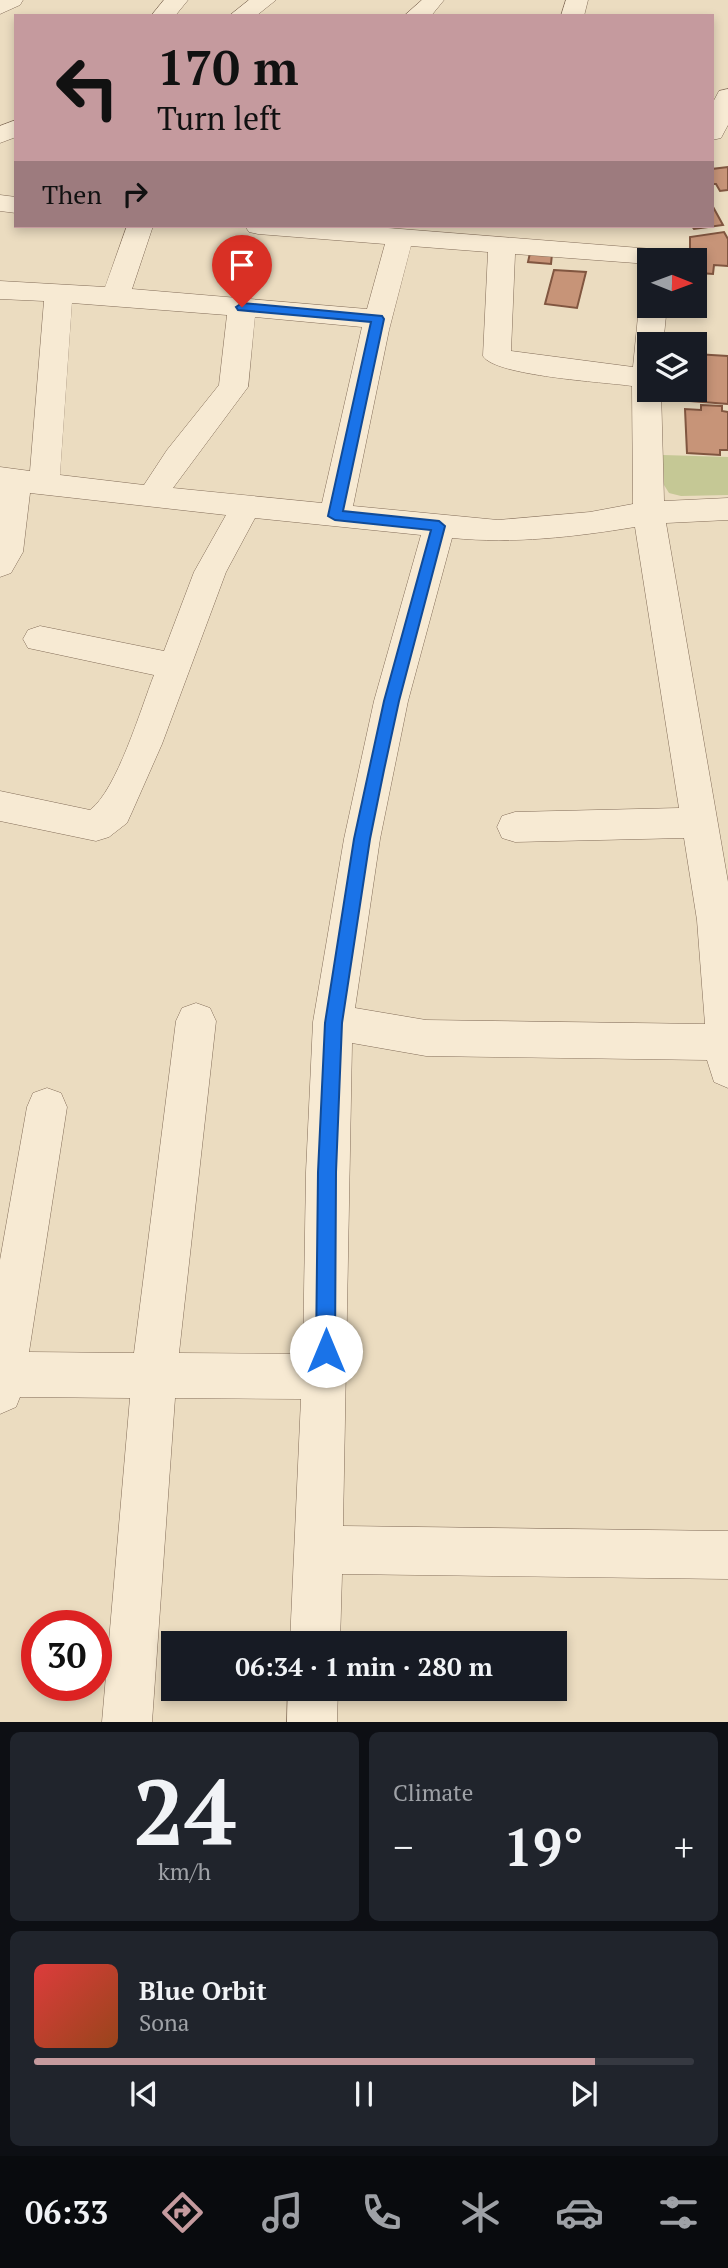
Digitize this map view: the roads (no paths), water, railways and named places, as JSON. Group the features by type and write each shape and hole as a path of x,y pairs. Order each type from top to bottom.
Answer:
{"street":[{"path":"0,8 12,0"},
{"path":"164,14 177,0"},
{"path":"243,14 265,0"},
{"path":"418,14 428,8 433,0"},
{"path":"714,128 728,96"},
{"path":"115,297 139,228"},
{"path":"312,228 365,230 400,237 502,245 637,249"},
{"path":"335,516 378,319 400,237"},
{"path":"502,245 496,356 509,361 637,377"},
{"path":"0,290 378,319"},
{"path":"0,565 8,552 20,480 59,293"},
{"path":"152,497 178,457 233,387 242,307"},
{"path":"333,1023 426,1038 727,1056 716,920 649,513 647,402"},
{"path":"20,480 152,497 498,531 590,523 649,513 728,509"},
{"path":"0,806 96,826 114,811 145,744 210,572 246,507"},
{"path":"315,1631 325,1377 327,1172 333,1023 368,814 391,701 439,526"},
{"path":"40,639 174,666"},
{"path":"514,827 699,823"},
{"path":"127,1722 154,1375 196,1021"},
{"path":"47,1107 1,1379 154,1375 325,1377"},
{"path":"318,1550 728,1555"},
{"path":"312,1722 313,1701"}]}
